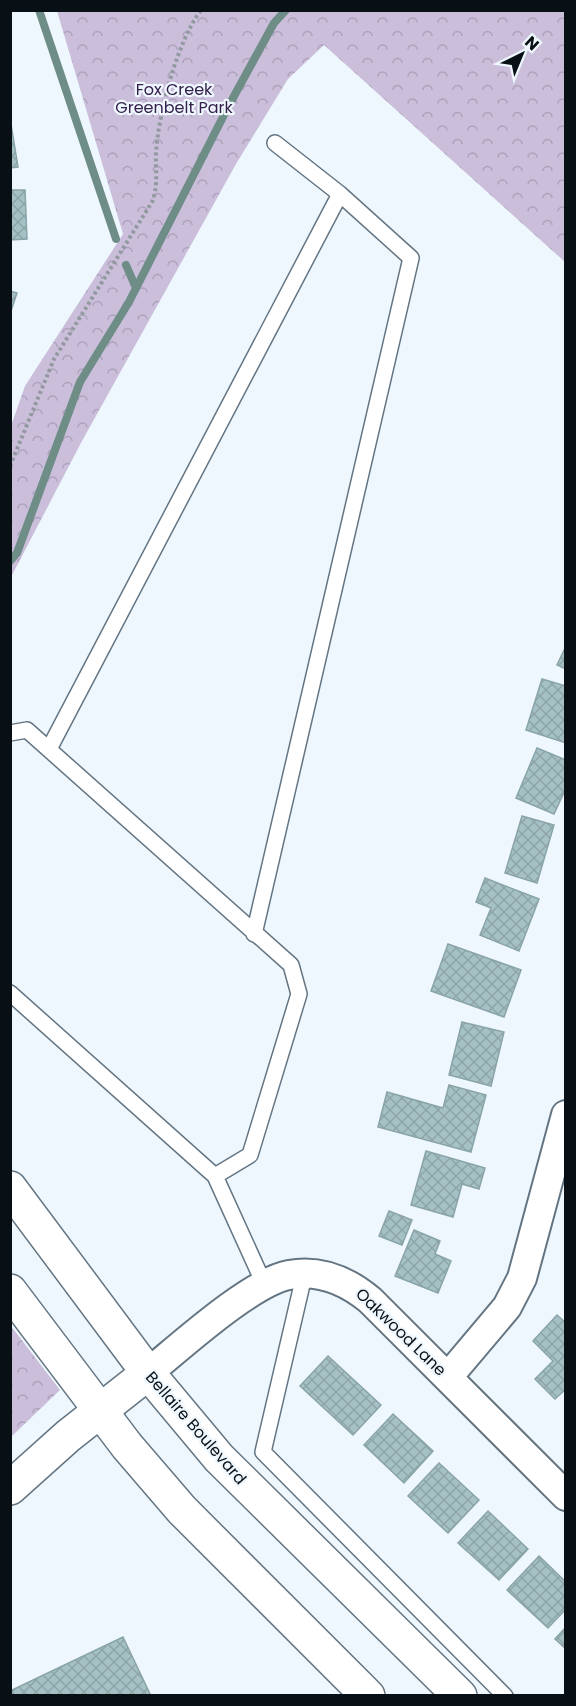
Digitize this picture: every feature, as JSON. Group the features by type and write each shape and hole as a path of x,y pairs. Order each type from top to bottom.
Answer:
{"main road":[{"name":"Bellaire Boulevard","path":"10,1188 148,1373 219,1458 460,1695"},
{"path":"10,1291 101,1411 182,1510 368,1695"},
{"path":"10,1488 68,1436 148,1373"}],"street":[{"path":"448,1377 507,1307 522,1278 566,1115"},
{"name":"Oakwood Lane","path":"148,1373 236,1303 265,1286 289,1275 333,1276 352,1286 448,1377 566,1496"}],"lane":[{"path":"254,934 411,258 340,194 275,143"},
{"path":"49,749 340,194"},
{"path":"10,733 27,730 291,965 299,994 250,1155 215,1176"},
{"path":"10,993 215,1176 265,1286"},
{"path":"304,1275 263,1452 505,1695"}],"path":[{"path":"10,466 54,359 152,202 158,187 156,153 170,79 201,10"}],"green space":[{"name":"Fox Creek Greenbelt Park","path":"57,11 565,11 565,262 324,45 288,79 236,164 82,441 11,577 11,426 25,386 123,234"},
{"path":"11,1326 60,1390 11,1437"}],"building":[{"path":"10,118 18,167 10,168"},
{"path":"10,190 25,190 27,239 10,240"},
{"path":"10,291 17,293 10,314"},
{"path":"566,646 566,669 557,665"},
{"path":"542,679 566,686 566,743 526,730"},
{"path":"537,748 566,760 566,788 554,814 516,798"},
{"path":"522,816 554,825 537,883 505,873"},
{"path":"485,878 539,899 519,951 480,935 491,908 476,902"},
{"path":"448,944 521,970 504,1017 431,991"},
{"path":"462,1022 504,1032 491,1086 449,1075"},
{"path":"449,1085 486,1095 471,1152 378,1127 387,1092 443,1108"},
{"path":"426,1151 485,1168 479,1189 462,1184 453,1217 411,1205"},
{"path":"389,1211 412,1220 402,1245 379,1236"},
{"path":"414,1230 440,1241 435,1254 451,1261 438,1293 395,1276"},
{"path":"557,1315 566,1323 566,1389 555,1399 535,1379 553,1361 533,1341"},
{"path":"328,1356 381,1405 353,1435 300,1386"},
{"path":"393,1414 433,1451 404,1483 364,1445"},
{"path":"439,1463 479,1500 448,1533 408,1496"},
{"path":"488,1511 528,1549 499,1580 458,1543"},
{"path":"539,1556 566,1582 566,1609 548,1628 507,1590"},
{"path":"566,1627 566,1649 555,1639"},
{"path":"123,1637 151,1696 10,1696 10,1691"}],"waterway":[{"path":"39,10 116,239"},
{"path":"10,561 17,553 80,382 129,302 227,109 274,23 286,10"},
{"path":"126,265 136,288"}]}
